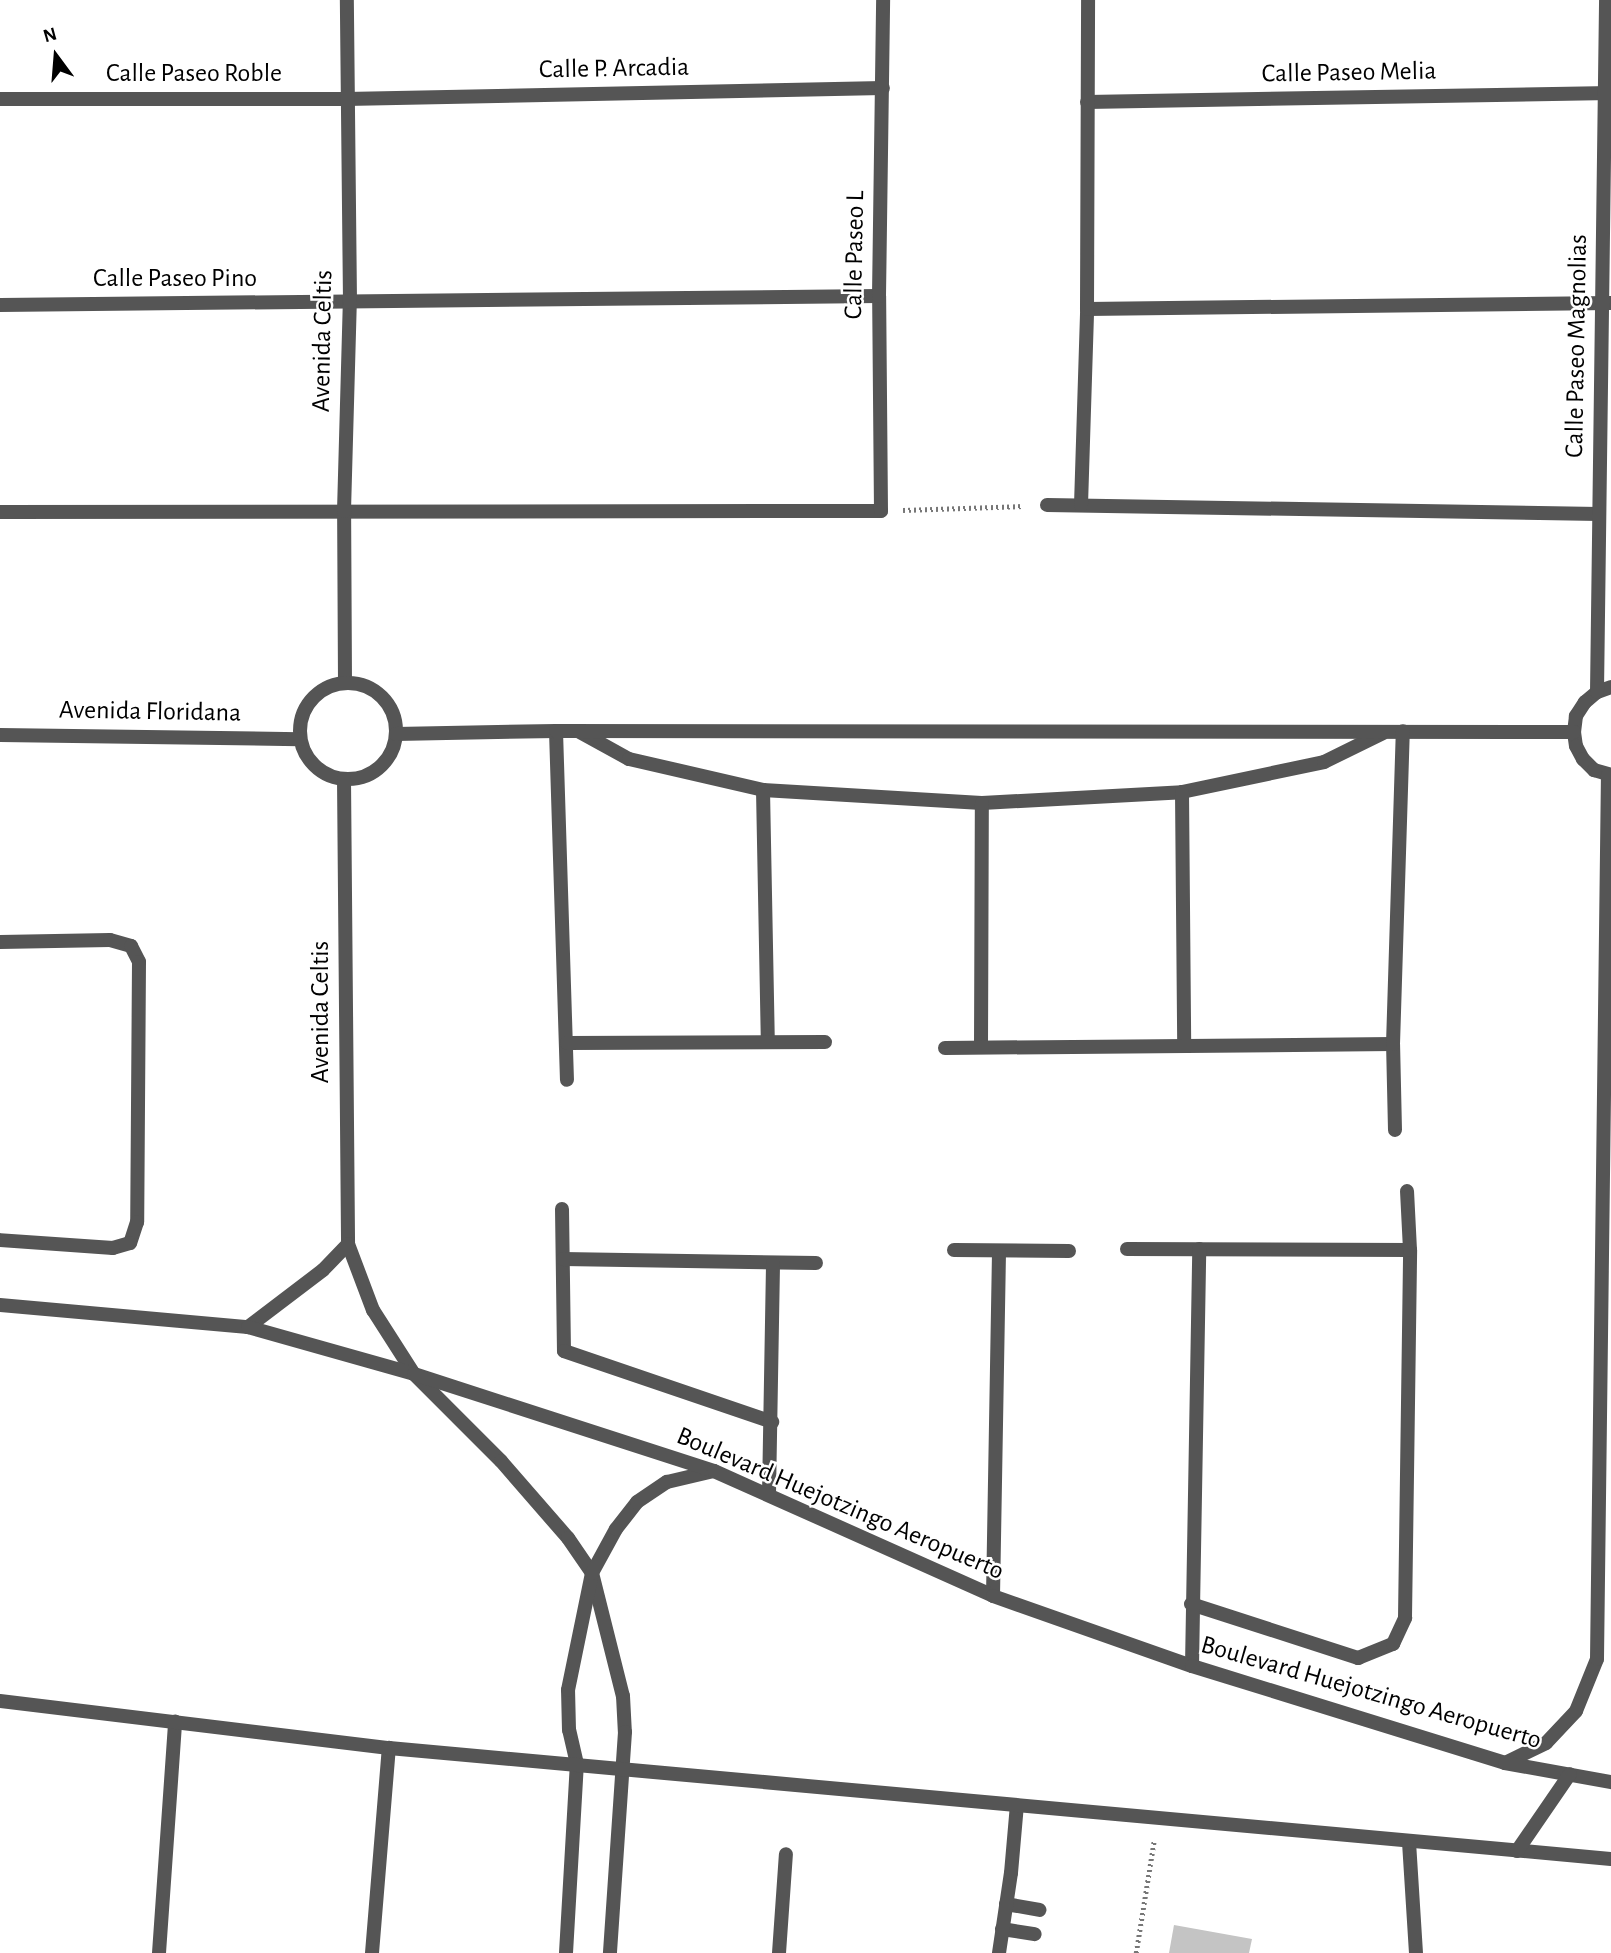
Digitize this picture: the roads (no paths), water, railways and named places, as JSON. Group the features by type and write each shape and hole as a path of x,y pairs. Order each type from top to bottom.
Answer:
{"street":[{"name":"Avenida Celtis","path":"345,682 344,511 350,302 347,0"},
{"name":"Calle Paseo L","path":"344,511 881,511 878,296 883,0"},
{"path":"1081,505 1087,309 1088,0"},
{"name":"Calle Paseo Magnolias","path":"1604,690 1599,514 1606,303 1606,0"},
{"name":"Calle P. Arcadia","path":"346,99 883,88"},
{"name":"Calle Paseo Melia","path":"1087,102 1608,93"},
{"name":"Calle Paseo Roble","path":"0,99 346,99"},
{"name":"Calle Paseo Pino","path":"0,304 878,296"},
{"path":"1087,309 1606,303"},
{"path":"1047,505 1599,514"},
{"path":"0,512 344,511"},
{"path":"345,682 361,684 388,703 396,734 391,752 379,768 363,777 344,779 323,773 308,759 300,739 300,722 315,695 345,682"},
{"path":"1506,1763 1546,1743 1576,1711 1597,1659 1609,775 1594,770 1583,760 1576,747 1574,732 1576,716 1585,702 1604,690"},
{"path":"396,734 556,731 1574,732"},
{"path":"556,731 567,1080"},
{"path":"579,731 629,758 763,790 982,803 1182,792 1324,762 1387,731"},
{"path":"1395,1130 1394,1044 1403,731"},
{"name":"Avenida Floridana","path":"0,735 300,739"},
{"name":"Avenida Celtis","path":"344,779 348,1244"},
{"path":"763,790 768,1042"},
{"path":"1182,792 1184,1045"},
{"path":"981,1046 982,803"},
{"path":"0,942 110,940 131,946 139,962 137,1222 130,1243 113,1248 0,1240"},
{"path":"567,1043 825,1042"},
{"path":"945,1048 1394,1044"},
{"path":"1191,1604 1358,1658 1393,1644 1405,1618 1410,1250 1407,1191"},
{"path":"562,1209 564,1351 772,1422"},
{"path":"248,1327 323,1270 348,1244 373,1310 414,1374 501,1461 568,1538 592,1573 623,1696 625,1732 610,1953"},
{"path":"1127,1249 1410,1250"},
{"path":"1192,1666 1199,1249"},
{"path":"954,1250 1069,1251"},
{"path":"993,1595 999,1251"},
{"path":"563,1259 816,1263"},
{"path":"769,1494 772,1264"},
{"name":"Boulevard Huejotzingo Aeropuerto","path":"0,1305 248,1327 414,1374 714,1471 993,1595 1192,1666 1506,1763 1611,1782"},
{"path":"566,1953 577,1765 569,1730 568,1690 592,1573 616,1529 637,1502 667,1482 714,1471"},
{"path":"0,1701 389,1748 1611,1859"},
{"path":"159,1953 174,1723"},
{"path":"372,1953 389,1748"},
{"path":"1517,1852 1570,1774"},
{"path":"999,1953 1017,1805"},
{"path":"1409,1842 1416,1953"},
{"path":"779,1953 786,1854"},
{"path":"1006,1904 1039,1910"},
{"path":"1002,1929 1035,1934"}]}
